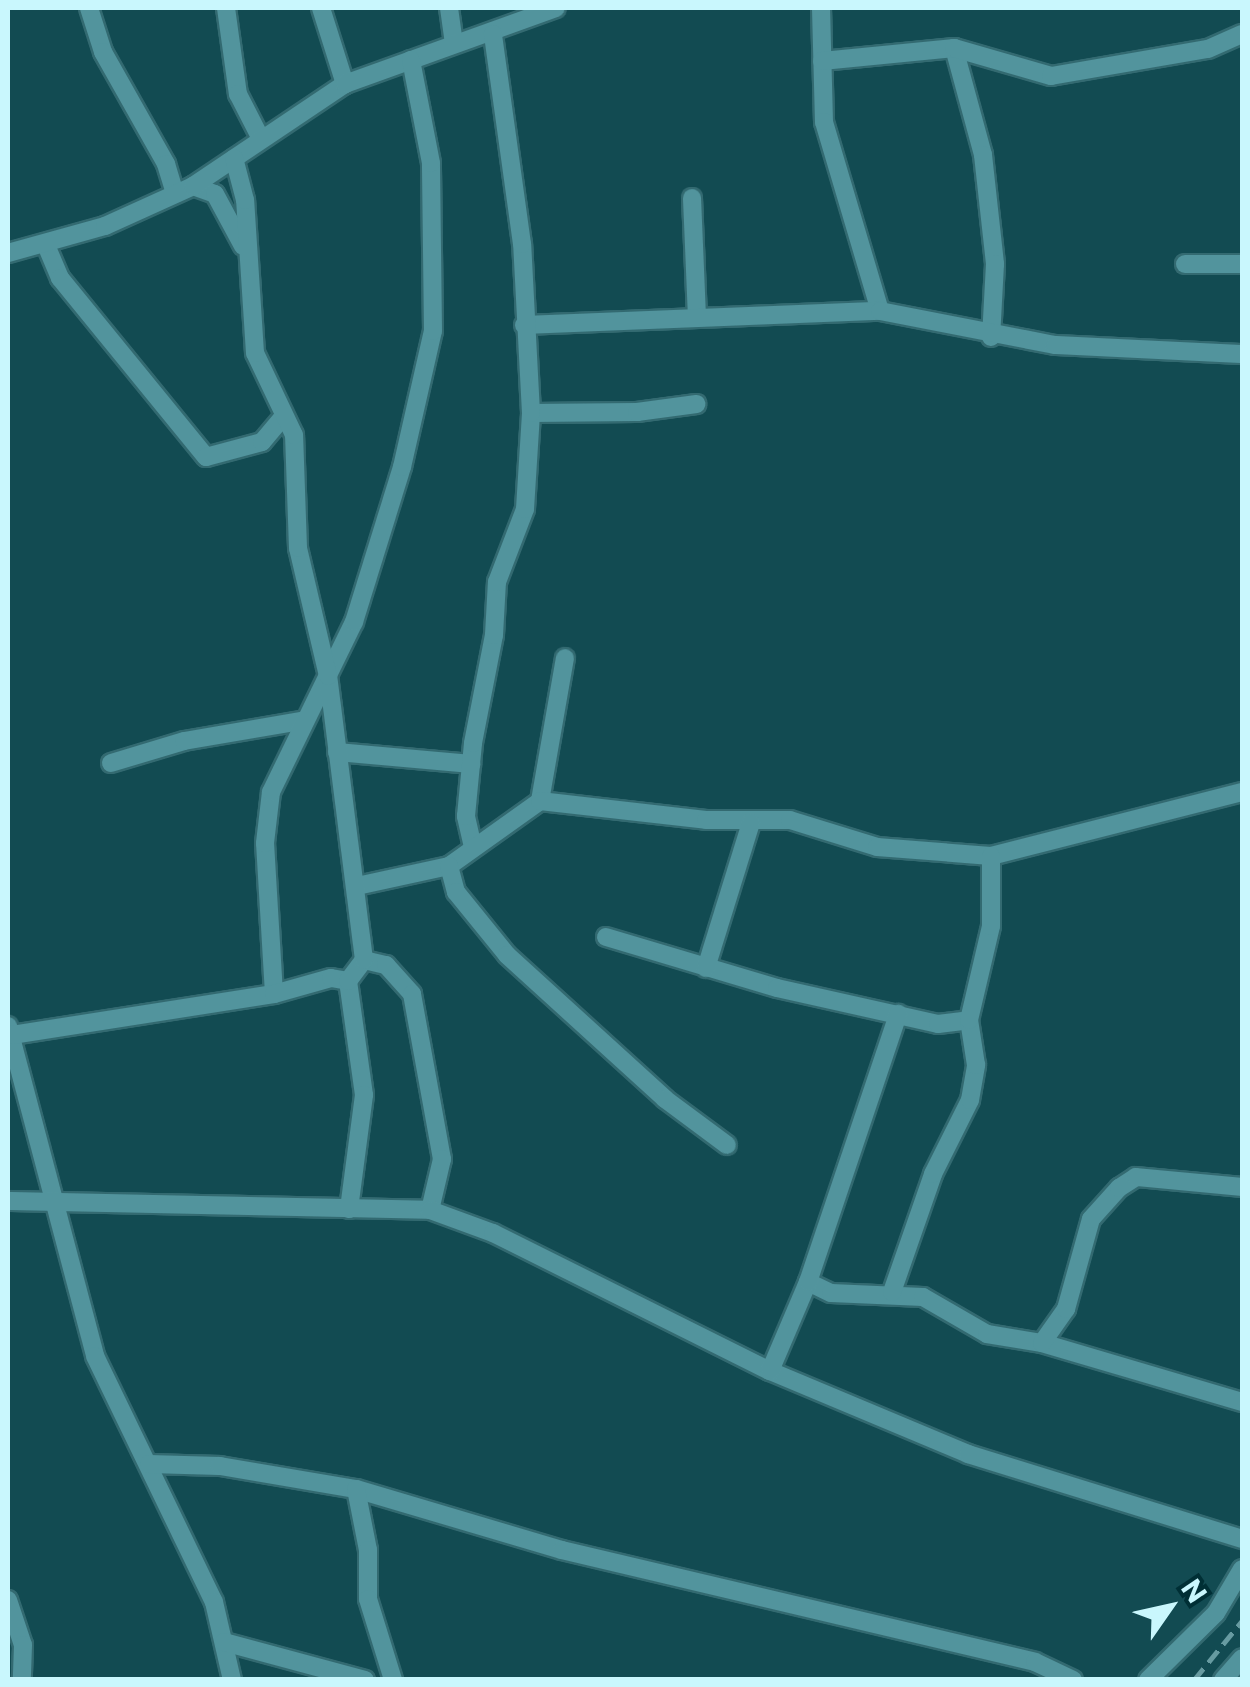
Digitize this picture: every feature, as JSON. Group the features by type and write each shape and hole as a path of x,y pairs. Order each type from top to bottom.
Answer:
{"street":[{"path":"90,8 103,52 166,164 184,189 216,194 248,256"},
{"path":"226,8 238,94 260,137"},
{"path":"321,8 345,84"},
{"path":"449,8 454,43"},
{"path":"8,234 12,252 104,226 184,189 345,84 454,43 493,34 556,8"},
{"path":"821,8 824,122 880,312"},
{"path":"472,847 466,816 472,764 497,582 524,510 531,413 522,244 493,34"},
{"path":"822,60 954,48 1051,76 1208,48 1242,34"},
{"path":"954,48 983,155 995,264 991,336"},
{"path":"274,994 265,843 272,792 301,720 354,622 402,467 433,331 430,163 412,60"},
{"path":"234,158 248,256 255,353 294,436 298,548 328,676 357,886 364,960 348,980 364,1095 348,1210"},
{"path":"692,198 697,316"},
{"path":"46,245 60,278 206,457 262,442 284,416"},
{"path":"1185,264 1242,264"},
{"path":"524,325 880,312 991,336 1242,354"},
{"path":"531,413 637,412 696,404"},
{"path":"540,802 566,658"},
{"path":"112,764 184,740 301,720"},
{"path":"338,752 472,764"},
{"path":"357,886 450,866 540,802 751,823 790,820 877,847 991,856 1242,792"},
{"path":"706,968 751,823"},
{"path":"892,1292 933,1174 970,1100 976,1065 968,1020 991,926 991,856"},
{"path":"450,866 456,892 507,955 665,1100 727,1146"},
{"path":"606,936 706,968 938,1024 968,1020"},
{"path":"364,960 386,965 412,994 442,1159 430,1210"},
{"path":"232,1680 214,1602 95,1356 51,1204 10,1029 274,994 330,978 348,980"},
{"path":"770,1371 808,1282 898,1014"},
{"path":"1042,1344 1066,1309 1091,1219 1119,1188 1136,1177 1242,1187"},
{"path":"8,1201 430,1210 493,1233 770,1371 968,1454 1242,1539"},
{"path":"808,1282 831,1293 892,1292 923,1297 987,1334 1042,1344 1242,1402"},
{"path":"150,1464 220,1466 356,1488 562,1550 1035,1662 1073,1680"},
{"path":"356,1488 368,1550 368,1599 393,1680"},
{"path":"1148,1680 1216,1614 1242,1568"},
{"path":"8,1600 23,1645 22,1680"},
{"path":"224,1642 365,1680"},
{"path":"1223,1680 1242,1658"}],"railway":[{"path":"1194,1680 1242,1621"}]}
